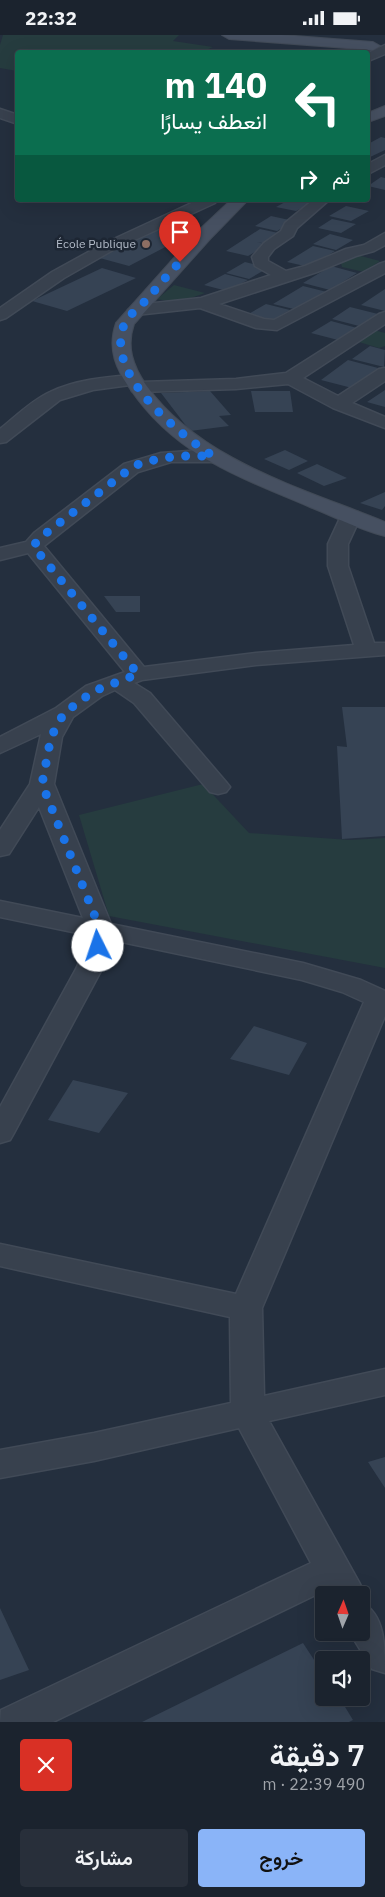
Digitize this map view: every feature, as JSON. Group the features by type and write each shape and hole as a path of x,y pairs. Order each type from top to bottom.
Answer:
{"main road":[{"path":"229,35 256,36 378,50"},
{"path":"293,35 378,50"},
{"path":"238,202 204,235 125,323 120,341 126,366 136,383 167,421 186,439 213,456 236,468 350,516 382,525"}],"street":[{"path":"0,113 15,119"},
{"path":"370,169 385,159"},
{"path":"0,315 58,275 108,247 206,202"},
{"path":"284,276 261,263 260,257 269,246 288,233 290,226 320,202"},
{"path":"136,310 201,303 244,291 369,248 385,238"},
{"path":"369,248 385,252"},
{"path":"201,303 262,324 277,325 385,267"},
{"path":"0,438 59,394 88,385 136,383 236,384 291,378 377,329 385,317"},
{"path":"339,404 385,373"},
{"path":"291,378 339,404 385,423"},
{"path":"0,554 33,546 41,537 131,468 160,458 213,456"},
{"path":"0,746 64,713 94,691 138,674 256,659 375,649 338,566 338,544 350,516"},
{"path":"33,546 138,674"},
{"path":"116,681 142,698 218,787"},
{"path":"0,849 42,784 51,737 64,713"},
{"path":"0,1133 89,969 98,946 100,929 42,784"},
{"path":"0,909 293,969 351,986 382,1001 246,1308 248,1414 340,1582 14,1722"},
{"path":"0,1255 246,1308"},
{"path":"0,1464 94,1447 385,1382"},
{"path":"370,1633 385,1657"}],"green space":[{"path":"3,35 179,35 173,41 213,47 206,50 15,50 15,71 0,68 0,45"},
{"path":"357,255 380,261 364,272 342,267 340,260"},
{"path":"174,285 205,293 177,303 157,299"},
{"path":"370,329 385,333 385,346 379,348 352,340"},
{"path":"203,784 249,833 350,840 385,838 385,968 109,916 79,815"}],"building":[{"path":"381,137 385,138 385,150 370,157 370,143"},
{"path":"381,177 385,178 385,190 370,186"},
{"path":"285,202 314,202 296,211 276,207"},
{"path":"346,206 369,211 351,221 329,216"},
{"path":"271,216 294,221 277,231 255,226"},
{"path":"332,219 356,224 341,233 318,228"},
{"name":"École Publique","path":"163,223 196,231 129,266 96,257"},
{"path":"260,229 283,234 267,244 257,242 268,245 248,256 226,251"},
{"path":"330,234 353,240 336,250 313,244"},
{"path":"313,246 335,251 309,267 287,262"},
{"path":"245,262 268,268 249,279 226,273"},
{"path":"331,266 357,273 330,290 303,283"},
{"path":"102,268 136,278 67,311 32,301"},
{"path":"225,274 248,280 227,291 204,285"},
{"path":"303,286 327,292 298,310 273,304"},
{"path":"385,289 385,311 361,305"},
{"path":"266,304 290,310 269,322 245,316"},
{"path":"350,307 378,314 359,326 332,319"},
{"path":"331,321 357,328 338,340 311,333"},
{"path":"370,346 385,350 384,367 352,359"},
{"path":"348,360 378,368 352,388 321,380"},
{"path":"385,390 385,407 367,402"},
{"path":"210,391 231,415 219,416 229,426 190,431 161,393"},
{"path":"251,391 290,391 293,412 255,412"},
{"path":"285,450 308,461 289,470 264,459"},
{"path":"317,464 347,478 324,486 297,473"},
{"path":"385,492 385,506 382,510 360,503"},
{"path":"104,596 140,596 140,612 116,612"},
{"path":"342,707 385,707 385,836 342,839 337,746 347,747"},
{"path":"254,1026 307,1043 289,1075 230,1059"},
{"path":"73,1080 128,1093 99,1133 48,1120"},
{"path":"385,1457 385,1488 368,1462"},
{"path":"0,1608 29,1670 0,1680"},
{"path":"303,1643 315,1661 315,1706 344,1706 353,1720 349,1722 142,1722"}],"place":[{"name":"École Publique","path":"146,244"}],"route":[{"path":"98,946 100,929 42,784 51,737 64,713 94,691 138,674 33,546 41,537 131,468 143,462 160,458 192,455 213,456 186,439 167,421 138,387 126,366 120,341 125,323 180,262"}]}
